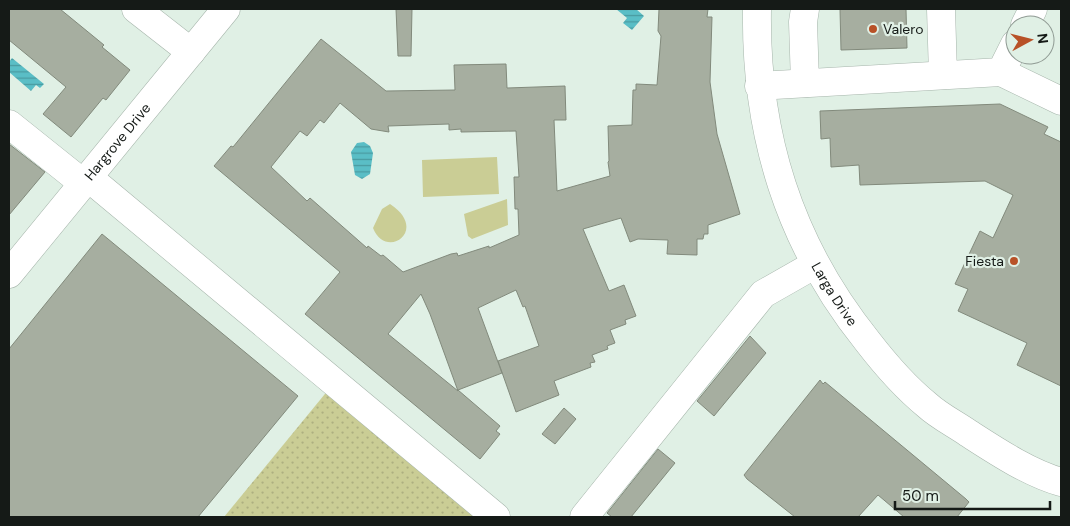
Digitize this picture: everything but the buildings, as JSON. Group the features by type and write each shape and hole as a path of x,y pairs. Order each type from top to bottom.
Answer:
{"street":[{"path":"136,9 191,52"},
{"name":"Hargrove Drive","path":"9,274 226,9"},
{"name":"Larga Drive","path":"757,9 757,49 767,135 778,178 814,265 859,331 883,361 927,406 986,445 1061,482"},
{"path":"804,83 802,22 805,9"},
{"path":"941,9 943,75"},
{"path":"1001,72 1005,64"},
{"path":"760,86 1001,72 1061,101"},
{"path":"9,124 86,181 496,517"},
{"path":"584,517 763,294 814,265"}],"green space":[{"path":"497,157 499,194 423,197 422,160"},
{"path":"507,199 508,225 472,239 468,236 464,214"},
{"path":"390,204 401,214 406,223 406,232 395,242 387,242 379,238 373,228 382,209"},
{"path":"329,389 480,517 224,517"}],"water":[{"path":"616,9 636,9 644,16 632,30 623,23 627,18"},
{"path":"12,58 44,84 40,88 36,85 31,91 9,72 9,62"},
{"path":"364,142 370,146 373,153 370,174 362,179 355,175 351,152 357,143"}],"place":[{"name":"Valero","path":"873,29"},
{"name":"Fiesta","path":"1014,261"}]}
